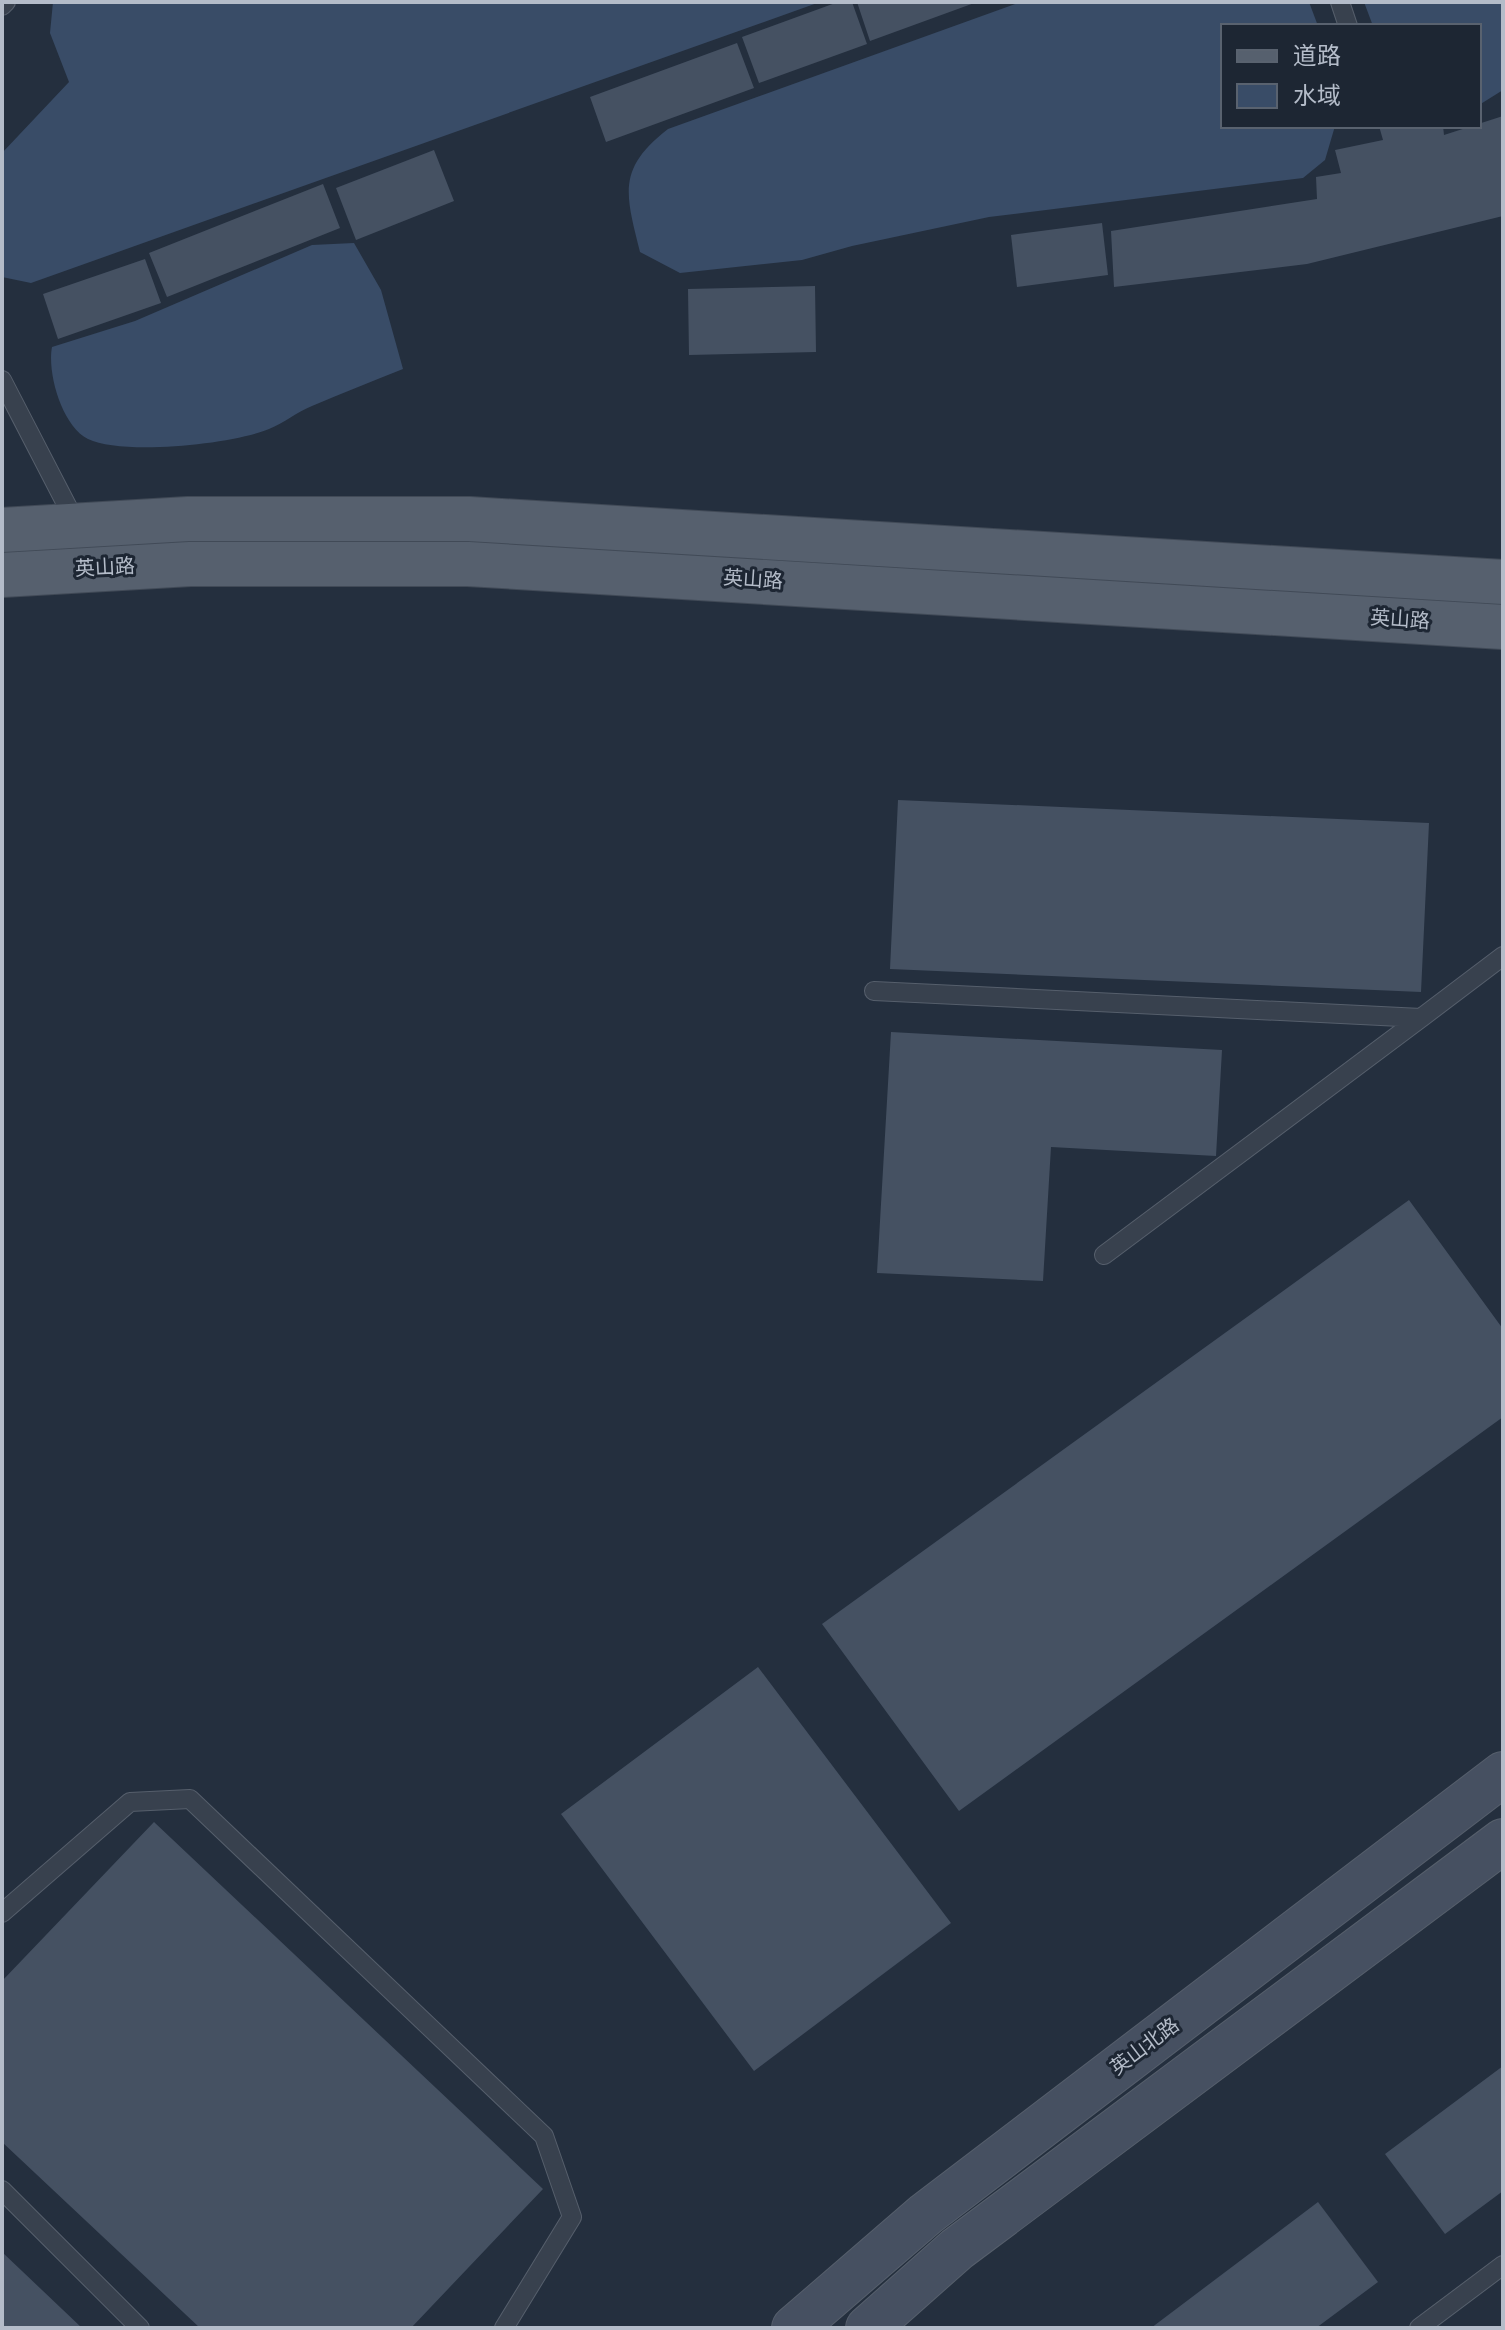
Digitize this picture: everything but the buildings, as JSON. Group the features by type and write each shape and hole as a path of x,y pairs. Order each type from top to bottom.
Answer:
{"main road":[{"path":"2,530 329,517 469,519 1503,582"},
{"name":"英山路","path":"2,575 190,564 468,564 1503,627"},
{"name":"英山北路","path":"794,2328 926,2214 1503,1774"},
{"path":"868,2328 957,2249 1503,1841"}],"lane":[{"path":"1340,2 1347,24"},
{"path":"2,380 77,525"},
{"path":"1104,1255 1503,956"},
{"path":"874,991 1421,1018"},
{"path":"2,1913 130,1802 190,1799 544,2136 572,2217 504,2328"},
{"path":"2,2190 140,2328"},
{"path":"1419,2328 1503,2265"}],"water":[{"path":"53,2 820,2 31,283 2,277 2,153 69,82 50,33"},
{"path":"1021,2 1309,2 1317,24 1221,24 1221,128 1334,128 1325,160 1303,178 989,217 852,246 802,260 680,273 640,252 629,199 629,184 640,157 668,129"},
{"path":"1364,2 1503,2 1503,90 1481,104 1481,24 1372,24"},
{"path":"354,243 381,290 403,369 306,408 269,429 230,439 178,446 126,447 88,439 71,423 54,384 52,347 135,321 312,245"}]}
